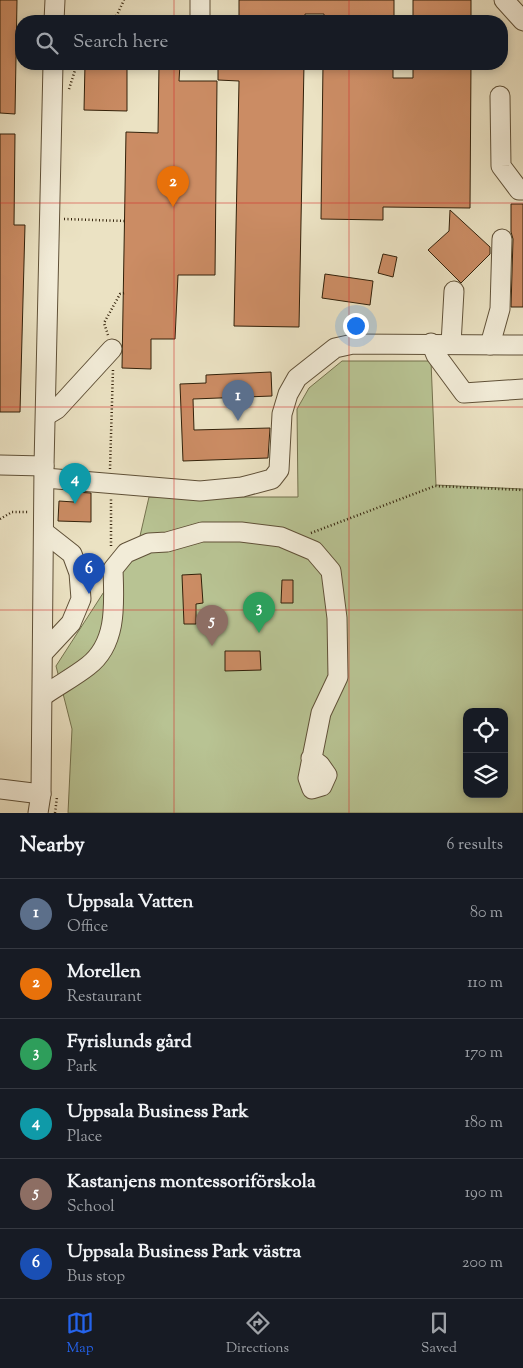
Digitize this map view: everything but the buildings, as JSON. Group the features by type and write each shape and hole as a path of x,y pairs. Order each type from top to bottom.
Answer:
{"street":[{"path":"54,0 54,15"},
{"path":"200,0 200,15"},
{"path":"504,0 523,21"},
{"path":"38,813 49,793 42,653 53,70"},
{"path":"500,96 501,166 519,190 523,190"},
{"path":"490,345 500,309 502,239"},
{"path":"452,344 454,291"},
{"path":"431,343 436,355 464,392 523,389"},
{"path":"0,465 111,483 200,491 242,486 272,479 280,470 282,414 288,394 297,378 335,348 353,344 523,345"},
{"path":"47,415 57,409 112,349"},
{"path":"42,653 72,623 81,599 79,573 72,554 44,532"},
{"path":"43,696 88,666 100,653 110,633 114,604 113,569 126,553 149,544 167,542 202,532 241,532 281,537 314,552 331,571 337,618 338,677 321,713 311,758"},
{"path":"0,789 49,793"}],"path":[{"path":"117,15 124,0"},
{"path":"60,218 125,221"},
{"path":"113,569 111,483 112,349 104,323 120,294 124,292"},
{"path":"289,541 434,486 523,490"},
{"path":"0,518 20,510 28,511 31,515"},
{"path":"49,793 55,813"}],"green space":[{"path":"342,361 431,361 436,485 523,489 523,813 68,813 72,729 56,666 140,536 149,497 298,497 297,409 309,388"}],"place":[{"name":"Morellen","path":"173,207"},
{"name":"Uppsala Vatten","path":"238,421"},
{"name":"Uppsala Business Park","path":"75,504"},
{"name":"Uppsala Business Park västra","path":"89,594"},
{"name":"Fyrislunds gård","path":"259,633"},
{"name":"Kastanjens montessoriförskola","path":"212,646"}]}
